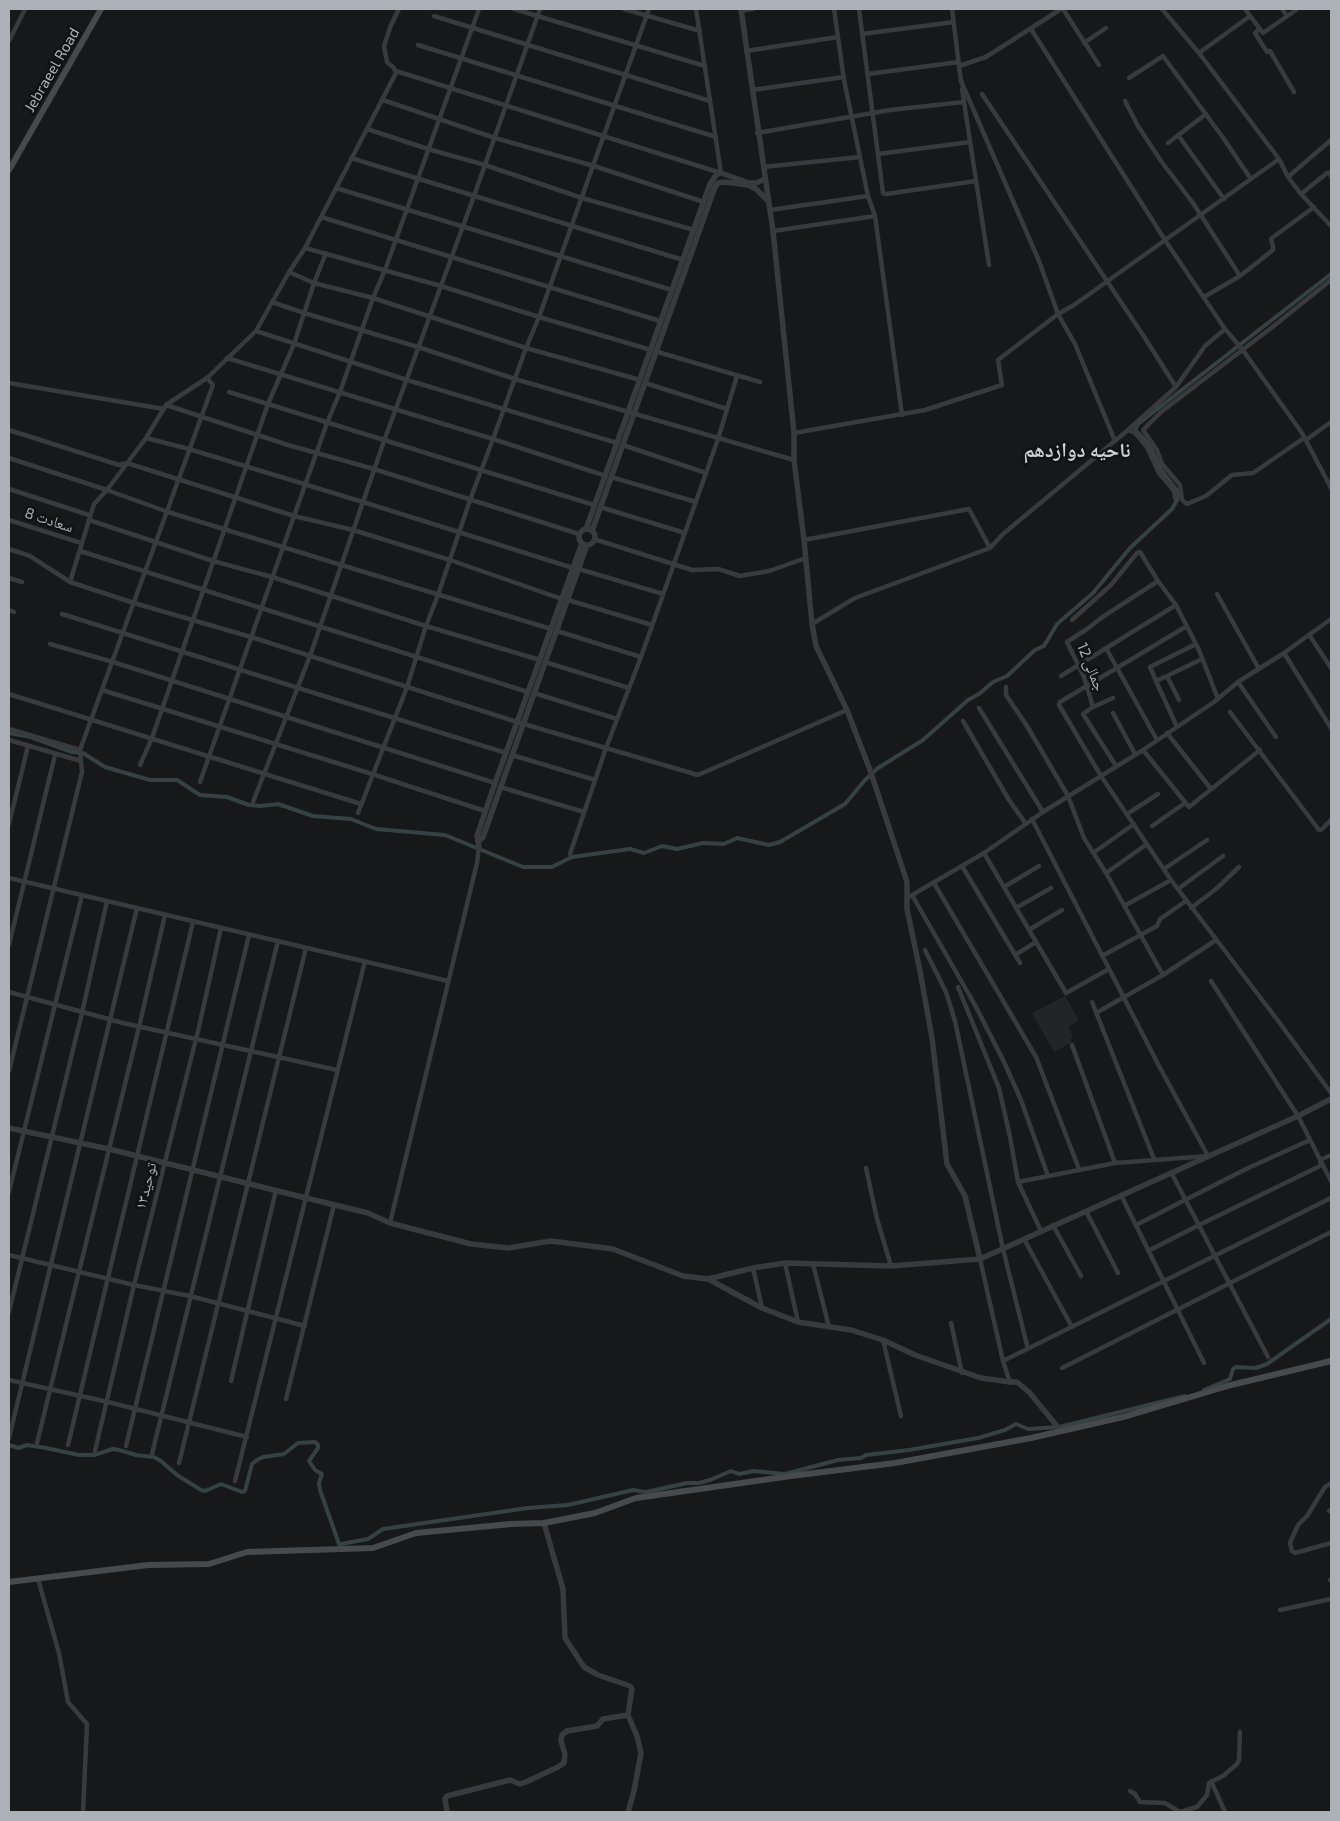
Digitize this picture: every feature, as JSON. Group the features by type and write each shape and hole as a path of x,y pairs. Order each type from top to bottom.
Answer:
{"main road":[{"name":"Jebraeel Road","path":"9,170 101,9"},
{"path":"9,1582 148,1565 209,1564 247,1552 373,1548 416,1533 511,1524 544,1523 595,1513 636,1498 895,1463 1061,1431 1123,1417 1227,1386 1331,1361"}],"street":[{"path":"9,41 25,9"},
{"path":"399,9 384,46 387,62 396,71 749,183 756,183 765,179"},
{"path":"200,782 327,423 385,270 438,118 479,9"},
{"path":"514,9 705,66"},
{"path":"254,802 310,656 318,627 342,564 374,469 540,9"},
{"path":"624,9 700,31"},
{"path":"358,813 407,687 426,626 481,469 526,348 540,317 648,9"},
{"path":"696,9 721,173"},
{"path":"753,9 741,10 757,133 770,210 794,433 794,460 816,646 847,710 870,770 910,896 1004,1062 1021,1100 1048,1176"},
{"path":"834,9 844,77 868,196 875,216 902,415"},
{"path":"859,9 882,190 886,194 976,181"},
{"path":"952,9 989,265"},
{"path":"868,74 959,64 986,58 1062,9 1099,65"},
{"path":"1164,9 1279,158 1288,177 1301,194 1331,226"},
{"path":"1245,9 1263,34 1296,10"},
{"path":"1282,9 1287,16"},
{"path":"434,16 710,101"},
{"path":"1199,53 1250,16"},
{"path":"862,34 954,22"},
{"path":"1084,43 1106,28"},
{"path":"1031,29 1165,240 1225,329 1236,340 1305,439 1331,488"},
{"path":"1260,29 1256,33 1267,52 1270,51 1294,92"},
{"path":"746,51 838,37"},
{"path":"418,45 716,137"},
{"path":"1129,78 1164,56 1251,179"},
{"path":"70,582 94,504 107,490 146,438 165,407 207,378 256,331 289,272 305,248 383,100 396,71"},
{"path":"752,90 844,77"},
{"path":"961,81 1039,261 1058,314 1075,344 1115,441"},
{"path":"982,94 1176,387"},
{"path":"383,100 495,138 594,166 704,202"},
{"path":"1125,101 1138,126 1200,214 1240,276"},
{"path":"757,133 852,116 964,102"},
{"path":"1168,142 1206,114"},
{"path":"367,129 485,165 582,198 694,230"},
{"path":"1178,135 1224,198"},
{"path":"1288,177 1331,140"},
{"path":"878,154 970,142"},
{"path":"763,168 860,157"},
{"path":"351,158 683,260"},
{"path":"794,433 925,410 1002,385 998,360 1058,314 1279,158"},
{"path":"1301,194 1328,172 1331,176"},
{"path":"653,351 660,320 704,202 714,178 721,173"},
{"path":"589,530 653,351 716,185 725,182 750,186 768,201"},
{"path":"336,188 672,290"},
{"path":"770,210 868,196"},
{"path":"1204,297 1240,276 1273,250 1272,238 1314,207"},
{"path":"772,231 875,216"},
{"path":"321,217 660,320"},
{"path":"305,248 441,286 760,382"},
{"path":"140,765 152,738 268,404 294,344 314,283 326,254"},
{"path":"289,272 314,283 373,298 526,348 727,409"},
{"path":"1331,280 1161,412 1143,430 1157,450 1162,464 1180,485 1182,500 1188,504 1206,496 1232,475 1254,472 1331,422"},
{"path":"272,302 515,379 794,460"},
{"path":"812,624 855,598 990,548 1003,534 1128,430 1176,387 1205,346 1225,329"},
{"path":"256,331 406,380 620,444 706,473"},
{"path":"227,358 696,502"},
{"path":"570,854 606,748 696,502 737,376"},
{"path":"9,1071 82,772 80,750 168,512 200,416 213,385 207,378"},
{"path":"9,383 165,407 200,416 288,445 374,469 579,534"},
{"path":"229,392 685,533"},
{"path":"9,430 119,465 127,463 178,478 294,516 353,530 652,626"},
{"path":"1128,430 1134,433 1147,447 1159,473 1174,491 1175,498"},
{"path":"146,438 189,449 663,594"},
{"path":"9,458 168,512 641,656"},
{"path":"9,489 213,561 272,577 629,688"},
{"path":"804,540 969,509 990,548"},
{"name":"سعادت 8","path":"9,520 81,543"},
{"path":"582,530 589,530 594,534 594,539 591,544 584,544 579,540 579,534 582,530"},
{"path":"594,539 692,570 718,570 740,576 769,571 806,558"},
{"path":"390,1222 477,863 479,844 477,836 485,811 509,754 584,544"},
{"path":"9,550 30,556 70,582 134,603 251,637 520,723 698,775 847,710"},
{"path":"80,551 617,719"},
{"path":"1072,620 1111,585 1138,552 1176,605 1196,644 1218,699"},
{"path":"9,578 22,582"},
{"name":"جمالی 12","path":"1116,766 1084,716 1084,713 1093,707 1079,664 1068,642 1158,581"},
{"path":"1217,594 1259,669"},
{"path":"1062,676 1176,605"},
{"path":"62,614 595,780"},
{"path":"1010,1382 1003,1361 965,1196 947,1164 932,1038 907,909 910,896 984,853 1032,819 1143,750 1218,699 1238,682 1310,636 1331,620"},
{"path":"1186,626 1058,703 1101,776 1164,870 1331,1093"},
{"path":"1310,636 1331,668"},
{"path":"50,644 384,747 584,812"},
{"path":"1177,727 1150,667 1196,644"},
{"path":"1106,648 1157,740"},
{"path":"1284,653 1331,728"},
{"path":"1156,681 1202,659"},
{"path":"1167,676 1179,700"},
{"path":"1238,682 1276,738"},
{"path":"1006,688 1006,695 1027,726 1068,796 1084,838 1106,873 1163,975"},
{"path":"102,690 485,811"},
{"path":"9,694 361,804"},
{"path":"1093,707 1112,698"},
{"path":"979,708 1043,812"},
{"path":"1112,712 1135,754"},
{"path":"1230,712 1318,830 1321,830 1331,820"},
{"path":"963,721 1009,800 1026,824"},
{"path":"9,729 80,750"},
{"path":"1167,733 1211,789"},
{"path":"9,740 55,755 81,761"},
{"path":"9,824 28,746"},
{"path":"1143,750 1188,807 1260,750"},
{"path":"9,945 55,755"},
{"path":"479,844 483,837 497,785"},
{"path":"1127,814 1158,794"},
{"path":"1152,826 1185,803"},
{"path":"1032,819 1159,1066 1208,1156"},
{"path":"1093,853 1134,824"},
{"path":"1164,870 1207,840"},
{"path":"1106,873 1147,844"},
{"path":"984,853 1066,994 1110,969"},
{"path":"1178,889 1223,856"},
{"path":"962,866 1020,963"},
{"path":"1004,887 1039,866"},
{"path":"1191,908 1216,889 1239,867"},
{"path":"9,878 448,981"},
{"path":"1124,906 1171,880"},
{"path":"934,883 1036,1057 1079,1170"},
{"path":"1016,908 1051,888"},
{"path":"9,1192 82,896"},
{"path":"9,1312 82,1013 107,901"},
{"path":"1102,956 1157,926 1160,919 1186,901"},
{"path":"9,1438 137,908"},
{"path":"1029,930 1062,910"},
{"path":"38,1443 165,915"},
{"path":"68,1445 193,922"},
{"name":"توحید۱۳","path":"95,1451 221,928"},
{"path":"126,1446 249,935"},
{"path":"1096,1013 1163,975 1216,940"},
{"path":"152,1454 278,941"},
{"path":"1015,955 1036,942"},
{"path":"180,1464 278,1056 306,948"},
{"path":"924,950 946,992 956,1021 1003,1249 1028,1349"},
{"path":"235,1481 365,962"},
{"path":"1210,981 1298,1116 1331,1181"},
{"path":"946,992 961,986"},
{"path":"961,986 999,1088 1018,1182 1042,1231"},
{"path":"9,992 54,1006 139,1027 337,1070"},
{"path":"1092,1002 1154,1159"},
{"path":"1072,1045 1115,1163"},
{"path":"9,1128 109,1149 368,1213 390,1222 471,1244 508,1248 551,1241 613,1249 682,1276 708,1279 752,1268 784,1263 891,1266 980,1259 1331,1100"},
{"path":"1136,1225 1310,1140"},
{"path":"1320,1160 1331,1155"},
{"path":"1018,1182 1115,1163 1208,1156"},
{"path":"1148,1251 1318,1167 1321,1165 1320,1160"},
{"path":"866,1168 877,1219 891,1266"},
{"path":"1171,1172 1268,1357"},
{"path":"231,1381 276,1190"},
{"path":"1121,1195 1148,1251 1180,1310 1204,1362"},
{"path":"1003,1361 1331,1198"},
{"path":"286,1399 334,1205"},
{"path":"1086,1211 1118,1273"},
{"path":"1053,1225 1081,1276"},
{"path":"1062,1368 1331,1232"},
{"path":"1024,1239 1072,1327"},
{"path":"9,1255 134,1285 190,1296 305,1326"},
{"path":"784,1263 798,1322"},
{"path":"813,1264 828,1323"},
{"path":"752,1268 762,1308"},
{"path":"708,1279 762,1308 798,1322 851,1330 884,1340 915,1355 962,1373 981,1378 1017,1382 1028,1392 1061,1431"},
{"path":"951,1323 962,1373"},
{"path":"884,1340 901,1416"},
{"path":"9,1380 108,1402 247,1437"},
{"path":"1331,1483 1325,1487 1307,1516 1298,1525 1290,1543 1294,1553 1331,1543"},
{"path":"544,1523 563,1589 565,1638 584,1667 598,1675 630,1686 632,1689 628,1714 637,1736 641,1753 628,1812"},
{"path":"38,1579 59,1653 68,1702 87,1724 83,1812"},
{"path":"1280,1610 1331,1599"},
{"path":"447,1812 445,1799 447,1796 510,1780 520,1784 564,1763 565,1754 561,1741 562,1735 567,1731 597,1726 603,1719 628,1714"},
{"path":"1130,1791 1135,1794 1140,1802 1164,1803 1180,1812 1193,1811 1204,1799 1210,1783 1223,1776 1237,1764 1240,1732"},
{"path":"1212,1782 1225,1812"}],"shaded area":[{"path":"1065,996 1079,1020 1069,1027 1073,1037 1070,1038 1072,1042 1054,1052 1032,1013"}],"waterway":[{"path":"9,733 31,737 72,752 83,753 105,767 150,780 177,780 200,795 227,797 249,805 278,804 313,816 351,819 376,829 445,835 523,867 552,867 572,857 630,849 644,853 662,846 677,849 703,843 724,844 737,838 769,845 780,842 845,804 878,768 923,740 968,700 979,694 993,682 1007,676 1035,650 1044,646 1057,624 1093,593 1130,548 1172,509 1177,500 1179,493 1161,470 1149,444 1135,430 1138,424 1331,274"},
{"path":"1204,1390 1230,1379 1233,1369 1236,1367 1256,1368 1267,1364 1331,1319"},
{"path":"9,1445 18,1448 27,1445 79,1455 94,1455 113,1449 154,1457 177,1475 201,1490 205,1491 221,1484 242,1492 245,1491 252,1464 257,1460 263,1457 284,1454 298,1443 315,1442 318,1448 309,1461 315,1470 322,1474 319,1483 320,1490 339,1544 341,1544 368,1539 383,1529 528,1508 568,1505 633,1490 646,1492 687,1483 699,1483 731,1471 739,1474 754,1471 785,1474 838,1460 861,1458 866,1455 909,1450 978,1438 1005,1430 1016,1424 1028,1429 1059,1427 1185,1396"}],"district":[{"name":"ناحیه دوازدهم","path":"1077,450"}]}
